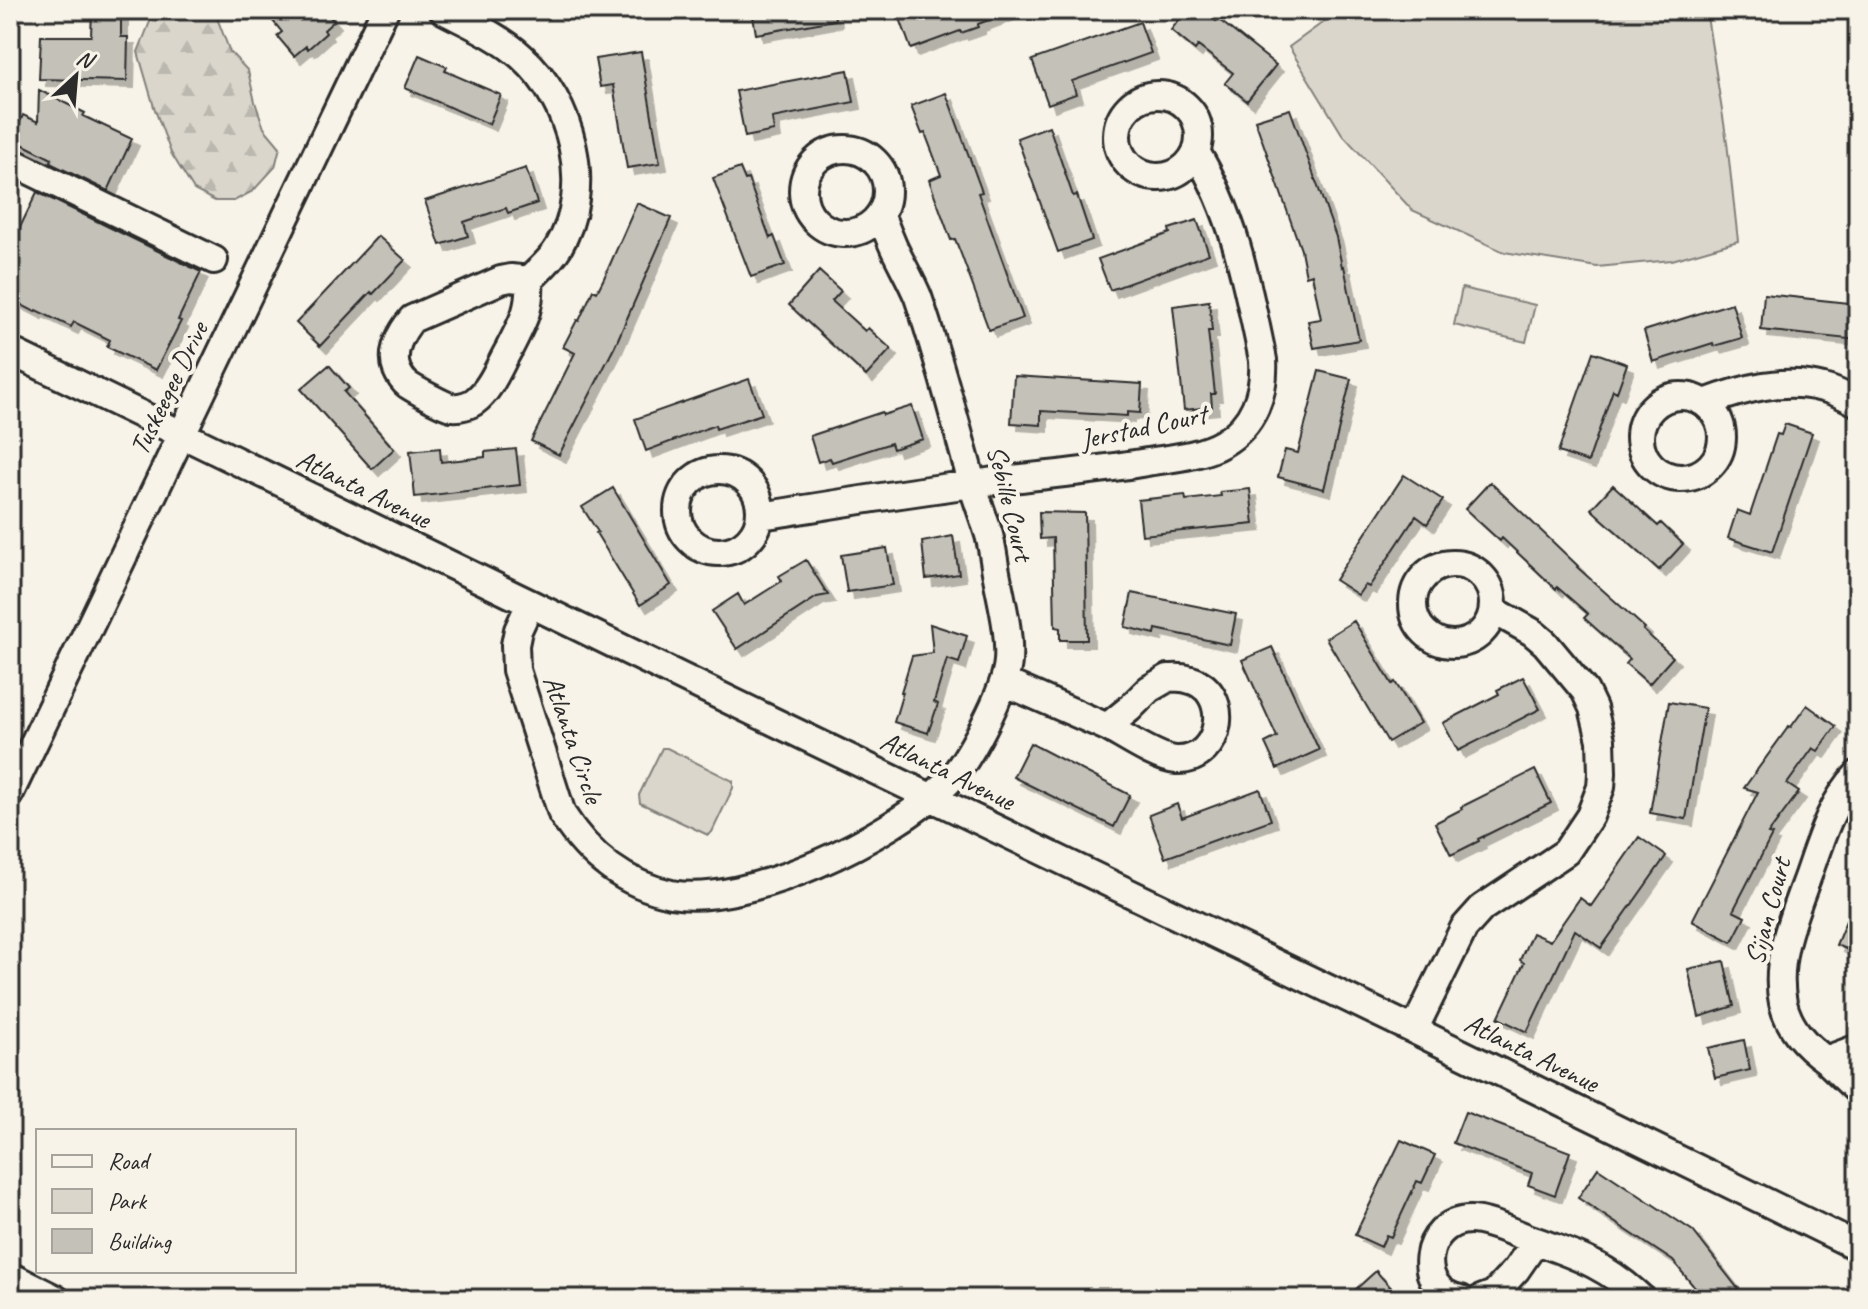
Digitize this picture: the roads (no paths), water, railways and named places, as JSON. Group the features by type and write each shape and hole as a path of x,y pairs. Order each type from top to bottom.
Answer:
{"street":[{"name":"Tuskeegee Drive","path":"10,793 385,10"},
{"path":"443,10 494,35 530,64 553,92 571,138 575,195 570,220 559,248 529,280 527,314 487,388 468,405 451,407 406,383 397,370 396,356 398,340 412,319 501,280 529,280"},
{"name":"Jerstad Court","path":"761,516 1192,454 1213,448 1238,431 1261,395 1263,360 1237,244 1218,192 1196,152"},
{"path":"10,161 214,260"},
{"name":"Sebille Court","path":"880,214 917,296 958,426 972,484 990,538 1003,608 1008,662 1004,682 958,771 931,797"},
{"name":"Atlanta Avenue","path":"10,351 1858,1247"},
{"path":"1705,403 1750,388 1776,384 1820,387 1858,403"},
{"name":"Atlanta Circle","path":"530,604 518,630 516,670 562,814 589,851 630,880 672,894 696,896 733,892 805,870 842,853 931,797"},
{"path":"1414,1030 1464,928 1482,908 1566,852 1590,816 1601,787 1601,740 1585,691 1545,643 1493,610"},
{"path":"1004,682 1107,727"},
{"name":"Sijan Court","path":"1858,774 1838,801 1824,828 1793,916 1783,962 1781,990 1792,1027 1804,1043 1858,1091"},
{"path":"1826,1060 1858,1048"},
{"path":"1461,1299 1441,1290 1433,1280 1430,1249 1435,1238 1452,1223 1471,1220 1580,1256 1605,1269 1642,1299"},
{"path":"1481,1299 1494,1294 1536,1241"},
{"path":"10,1276 56,1299"}]}
